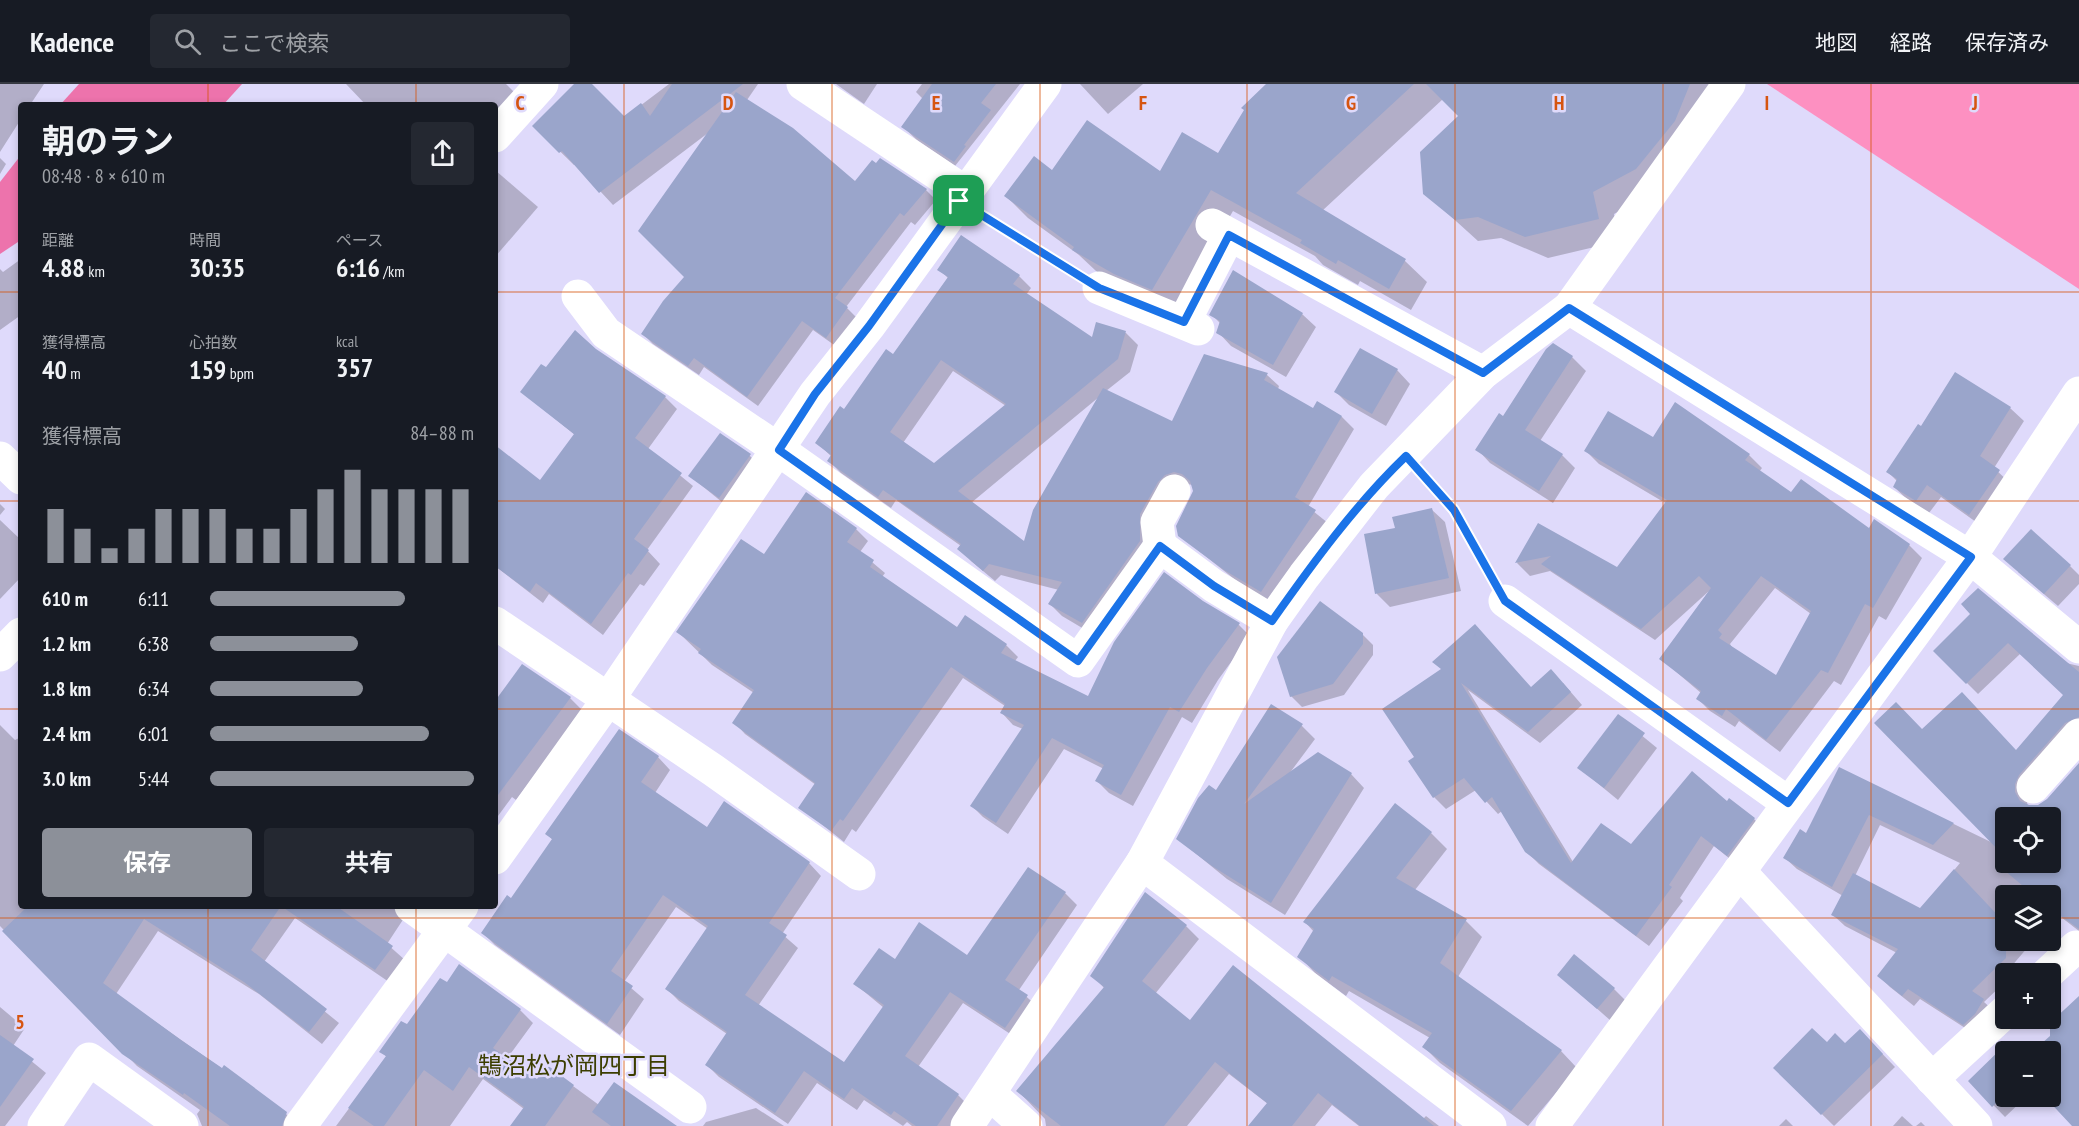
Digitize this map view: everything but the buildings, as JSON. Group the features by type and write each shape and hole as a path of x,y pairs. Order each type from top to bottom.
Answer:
{"street":[{"path":"498,133 542,84"},
{"path":"803,84 962,196"},
{"path":"498,854 607,701 815,394 869,326 1045,84"},
{"path":"967,1126 1142,863 1272,621 1304,576 1374,486 1406,456 1483,373 1569,308 1729,84"},
{"path":"1099,288 1191,325 1221,230 1483,373"},
{"path":"578,296 606,333 779,450 1078,661 1160,546 1157,522 1174,491"},
{"path":"1569,308 1971,557 2079,647"},
{"path":"1552,1126 1971,557 2079,393"},
{"path":"0,458 18,475"},
{"path":"1160,546 1214,586 1272,621"},
{"path":"1505,601 1788,803"},
{"path":"498,625 607,701 713,770 859,874"},
{"path":"0,655 18,637"},
{"path":"2033,787 2079,735"},
{"path":"1142,863 1490,1126"},
{"path":"1739,871 1976,1126"},
{"path":"422,909 453,918 690,1107"},
{"path":"300,1126 453,918"},
{"path":"2058,963 2076,947"},
{"path":"1932,1079 1995,1021"},
{"path":"44,1126 89,1059 182,1126"},
{"path":"990,1094 1026,1126"}],"path":[{"path":"962,196 1099,288"},
{"path":"1406,456 1454,510 1505,601"}],"shaded area":[{"path":"79,84 242,84 226,102 63,102"},
{"path":"1767,84 2079,84 2079,289"},
{"path":"18,159 18,242 0,254 0,182"}],"district":[{"name":"鵠沼松が岡四丁目","path":"574,1065"}],"route":[{"path":"959,201 1099,288 1184,322 1229,235 1483,373 1569,308 1971,557 1788,803 1505,601 1454,510 1406,456 1374,486 1272,621 1214,586 1160,546 1078,661 779,450 815,394 869,326 959,201"}]}
